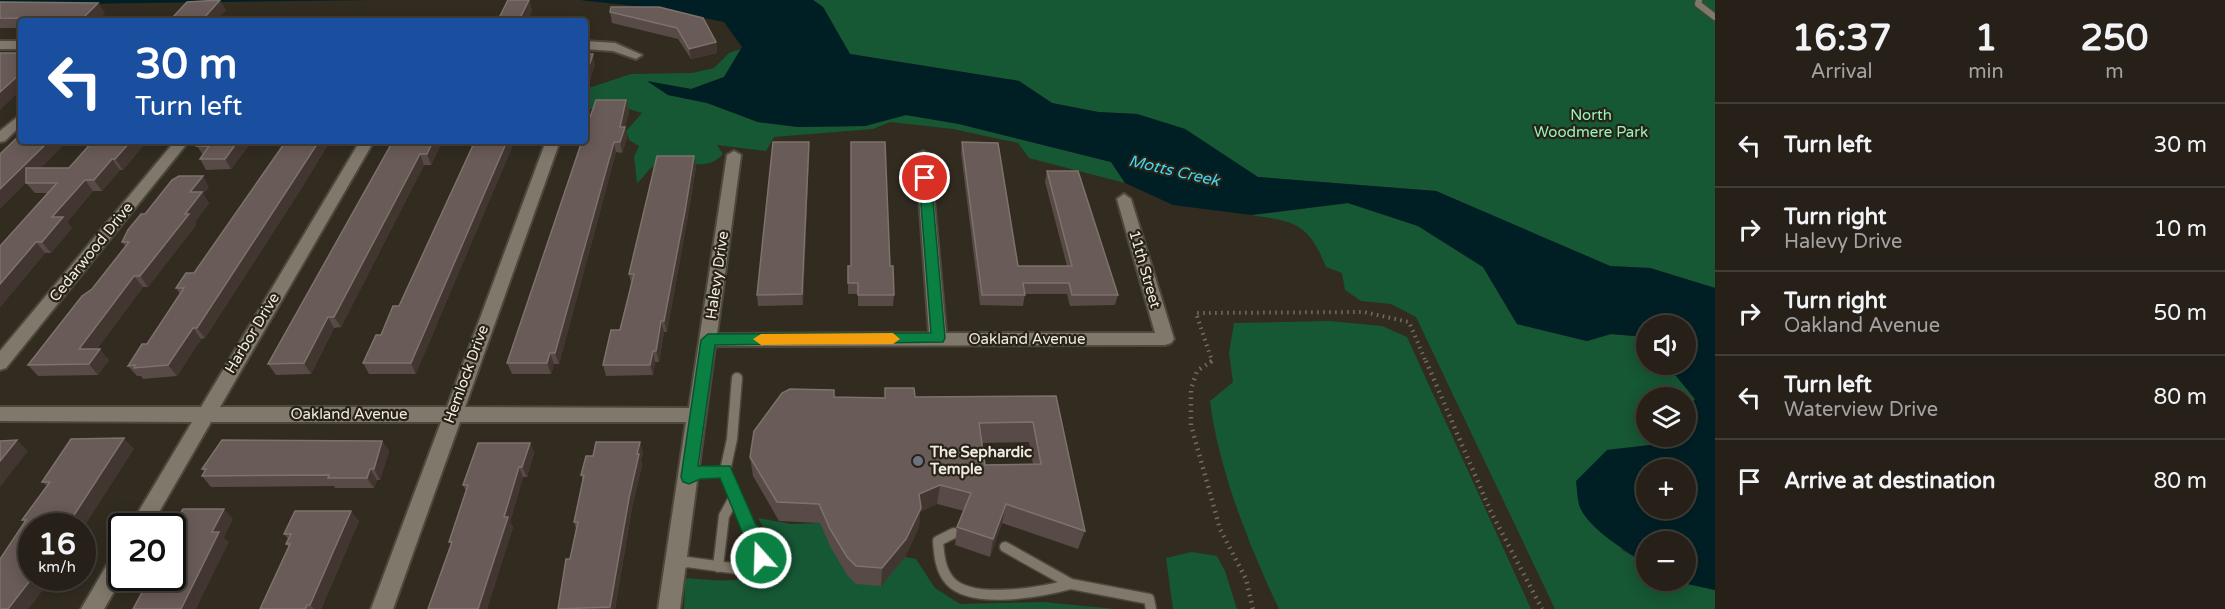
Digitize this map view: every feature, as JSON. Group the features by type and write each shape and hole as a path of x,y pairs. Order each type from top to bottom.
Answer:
{"street":[{"path":"0,45 18,45"},
{"path":"588,45 615,47 636,55"},
{"path":"0,138 18,121"},
{"name":"Cedarwood Drive","path":"0,363 180,144"},
{"name":"Harbor Drive","path":"147,513 365,144"},
{"name":"Hemlock Drive","path":"382,609 551,144"},
{"name":"Halevy Drive","path":"669,609 734,155"},
{"path":"923,155 938,338"},
{"name":"11th Street","path":"1124,199 1165,339"},
{"name":"Oakland Avenue","path":"708,340 1165,339"},
{"name":"Oakland Avenue","path":"0,414 698,415"},
{"path":"92,609 108,582"}],"lane":[{"path":"1699,0 1698,4 1715,17"},
{"path":"676,566 687,562 746,570 761,558 761,542 749,528 725,471 732,440 737,378"},
{"path":"689,477 699,473 725,471"},
{"path":"718,567 724,516 735,496"},
{"path":"954,533 938,541 940,562 950,581 975,595 1047,591 1071,584"},
{"path":"1005,547 1071,584 1149,599 1151,609"}],"path":[{"path":"1254,609 1246,579 1220,529 1191,425 1191,389 1197,370 1212,361 1196,313 1364,312 1409,322 1490,510 1542,609"}],"green space":[{"name":"North Woodmere Park","path":"813,0 1715,0 1715,288 1650,268 1610,266 1436,191 1257,177 1185,129 1137,114 1098,112 1052,103 1019,81 850,54 823,7"},
{"path":"741,49 724,77 692,89 649,82 668,95 707,103 758,122 798,127 865,126 906,115 959,124 1111,162 1125,183 1029,158 1018,143 953,129 890,122 873,129 774,137 766,151 717,145 723,154 716,160 700,164 666,162 658,164 637,183 634,157 639,146 629,140 626,131 642,113 629,109 588,109 589,88 631,74 692,73 714,68 729,53"},
{"path":"1348,203 1418,226 1483,267 1517,324 1587,341 1611,334 1636,336 1636,375 1675,375 1685,387 1636,387 1636,447 1607,450 1622,550 1636,558 1636,591 1696,591 1696,586 1715,590 1715,609 1555,609 1416,317 1391,304 1361,301 1345,290 1342,273 1326,267 1313,241 1299,227 1279,220 1251,215"},
{"path":"1329,321 1382,326 1407,337 1531,609 1279,609 1257,560 1228,480 1214,427 1210,401 1233,382 1229,353 1234,323"},
{"path":"758,518 791,524 820,523 847,575 881,586 905,557 916,559 935,588 960,604 1043,602 1116,609 684,609 685,578 738,580 760,570 768,560 774,545"},
{"path":"1192,552 1217,556 1225,571 1237,609 1173,609 1166,558"}],"water":[{"path":"0,0 370,0 0,5"},
{"name":"Motts Creek","path":"580,0 813,0 823,7 850,54 1019,81 1052,103 1098,112 1137,114 1185,129 1258,177 1436,191 1610,266 1650,268 1715,288 1715,590 1696,586 1696,531 1636,531 1636,557 1608,539 1590,522 1583,514 1577,496 1576,481 1607,450 1636,447 1696,447 1696,387 1685,387 1675,375 1696,375 1696,315 1636,315 1636,336 1611,334 1587,341 1517,324 1483,267 1418,226 1348,203 1251,215 1173,205 1125,183 1111,162 959,124 906,115 865,126 798,127 758,122 707,103 668,95 647,81 691,89 724,77 742,47 724,22 652,8"}],"building":[{"path":"220,0 204,18 172,18 187,2"},
{"path":"508,0 529,0 520,18 499,18"},
{"path":"0,2 98,3 83,18 0,18"},
{"path":"611,7 659,7 703,18 716,42 689,49 677,28 610,12"},
{"path":"0,53 18,53 18,76 0,92"},
{"path":"588,54 593,54 588,69"},
{"path":"596,100 626,100 620,127 625,127 620,142 614,142 555,353 550,353 547,363 507,363 581,144 588,144 588,123"},
{"path":"18,137 18,144 46,144 0,189 0,154"},
{"path":"773,142 809,142 802,294 757,295"},
{"path":"851,142 885,142 890,266 893,266 894,295 858,295 858,283 848,283 848,266 851,266"},
{"path":"962,142 998,143 1018,266 1072,266 1047,171 1078,171 1118,295 1072,295 1069,283 1023,283 1025,295 982,295"},
{"path":"90,144 128,144 94,180 85,180 52,217 63,217 42,242 36,242 0,284 0,246 57,183 26,183 26,168 69,168"},
{"path":"199,144 236,144 225,159 200,159 209,146 197,146"},
{"path":"284,144 317,144 197,328 193,328 168,365 134,368 135,365 128,366 142,344 147,344 184,288 176,288 186,273 194,273"},
{"path":"391,144 432,144 427,154 420,154 334,317 328,317 304,363 268,364"},
{"path":"474,144 506,144 411,363 363,363 376,335 381,335 393,306 399,306"},
{"path":"657,156 694,156 664,321 661,321 656,351 653,351 650,365 603,365 611,330 620,330 634,274 629,274"},
{"path":"179,176 203,176 190,192 202,192 185,214 189,214 140,276 134,276 79,349 100,349 89,364 28,365 82,296 92,289 129,242 122,242 128,230 141,214 145,214 172,180"},
{"path":"885,388 914,388 915,397 1056,396 1085,531 1006,504 993,539 957,527 971,493 940,485 919,494 921,508 906,539 882,568 856,566 847,557 830,529 819,504 777,502 750,457 754,431 782,393 790,389 834,390 834,397 885,398","holes":["1033,422 1041,464 985,465 979,423"]},
{"path":"124,438 75,513 27,513 50,482 42,482 71,439"},
{"path":"17,440 0,461 0,441"},
{"path":"222,440 382,441 374,469 370,469 367,478 328,478 329,475 202,476 206,469 202,469"},
{"path":"596,442 640,442 610,607 558,609 566,559 570,559 578,522 574,522 584,475 581,475 586,456 593,456"},
{"path":"478,443 530,443 522,467 519,467 504,517 508,517 478,609 428,609 452,542 449,542 468,485 463,485"},
{"path":"183,509 224,509 212,532 219,532 181,609 133,609 143,591 186,591 186,513 181,513"},
{"path":"295,511 351,511 310,605 307,605 305,609 260,609 290,544 286,544 291,534 284,534"},
{"path":"18,532 18,591 22,591 8,609 0,609 0,559"}],"slow traffic":[{"path":"761,339 893,339"}],"place":[{"name":"The Sephardic Temple","path":"918,461"}],"route":[{"path":"761,558 761,542 749,528 725,471 699,473 689,477 708,340 938,338 925,178"}]}
